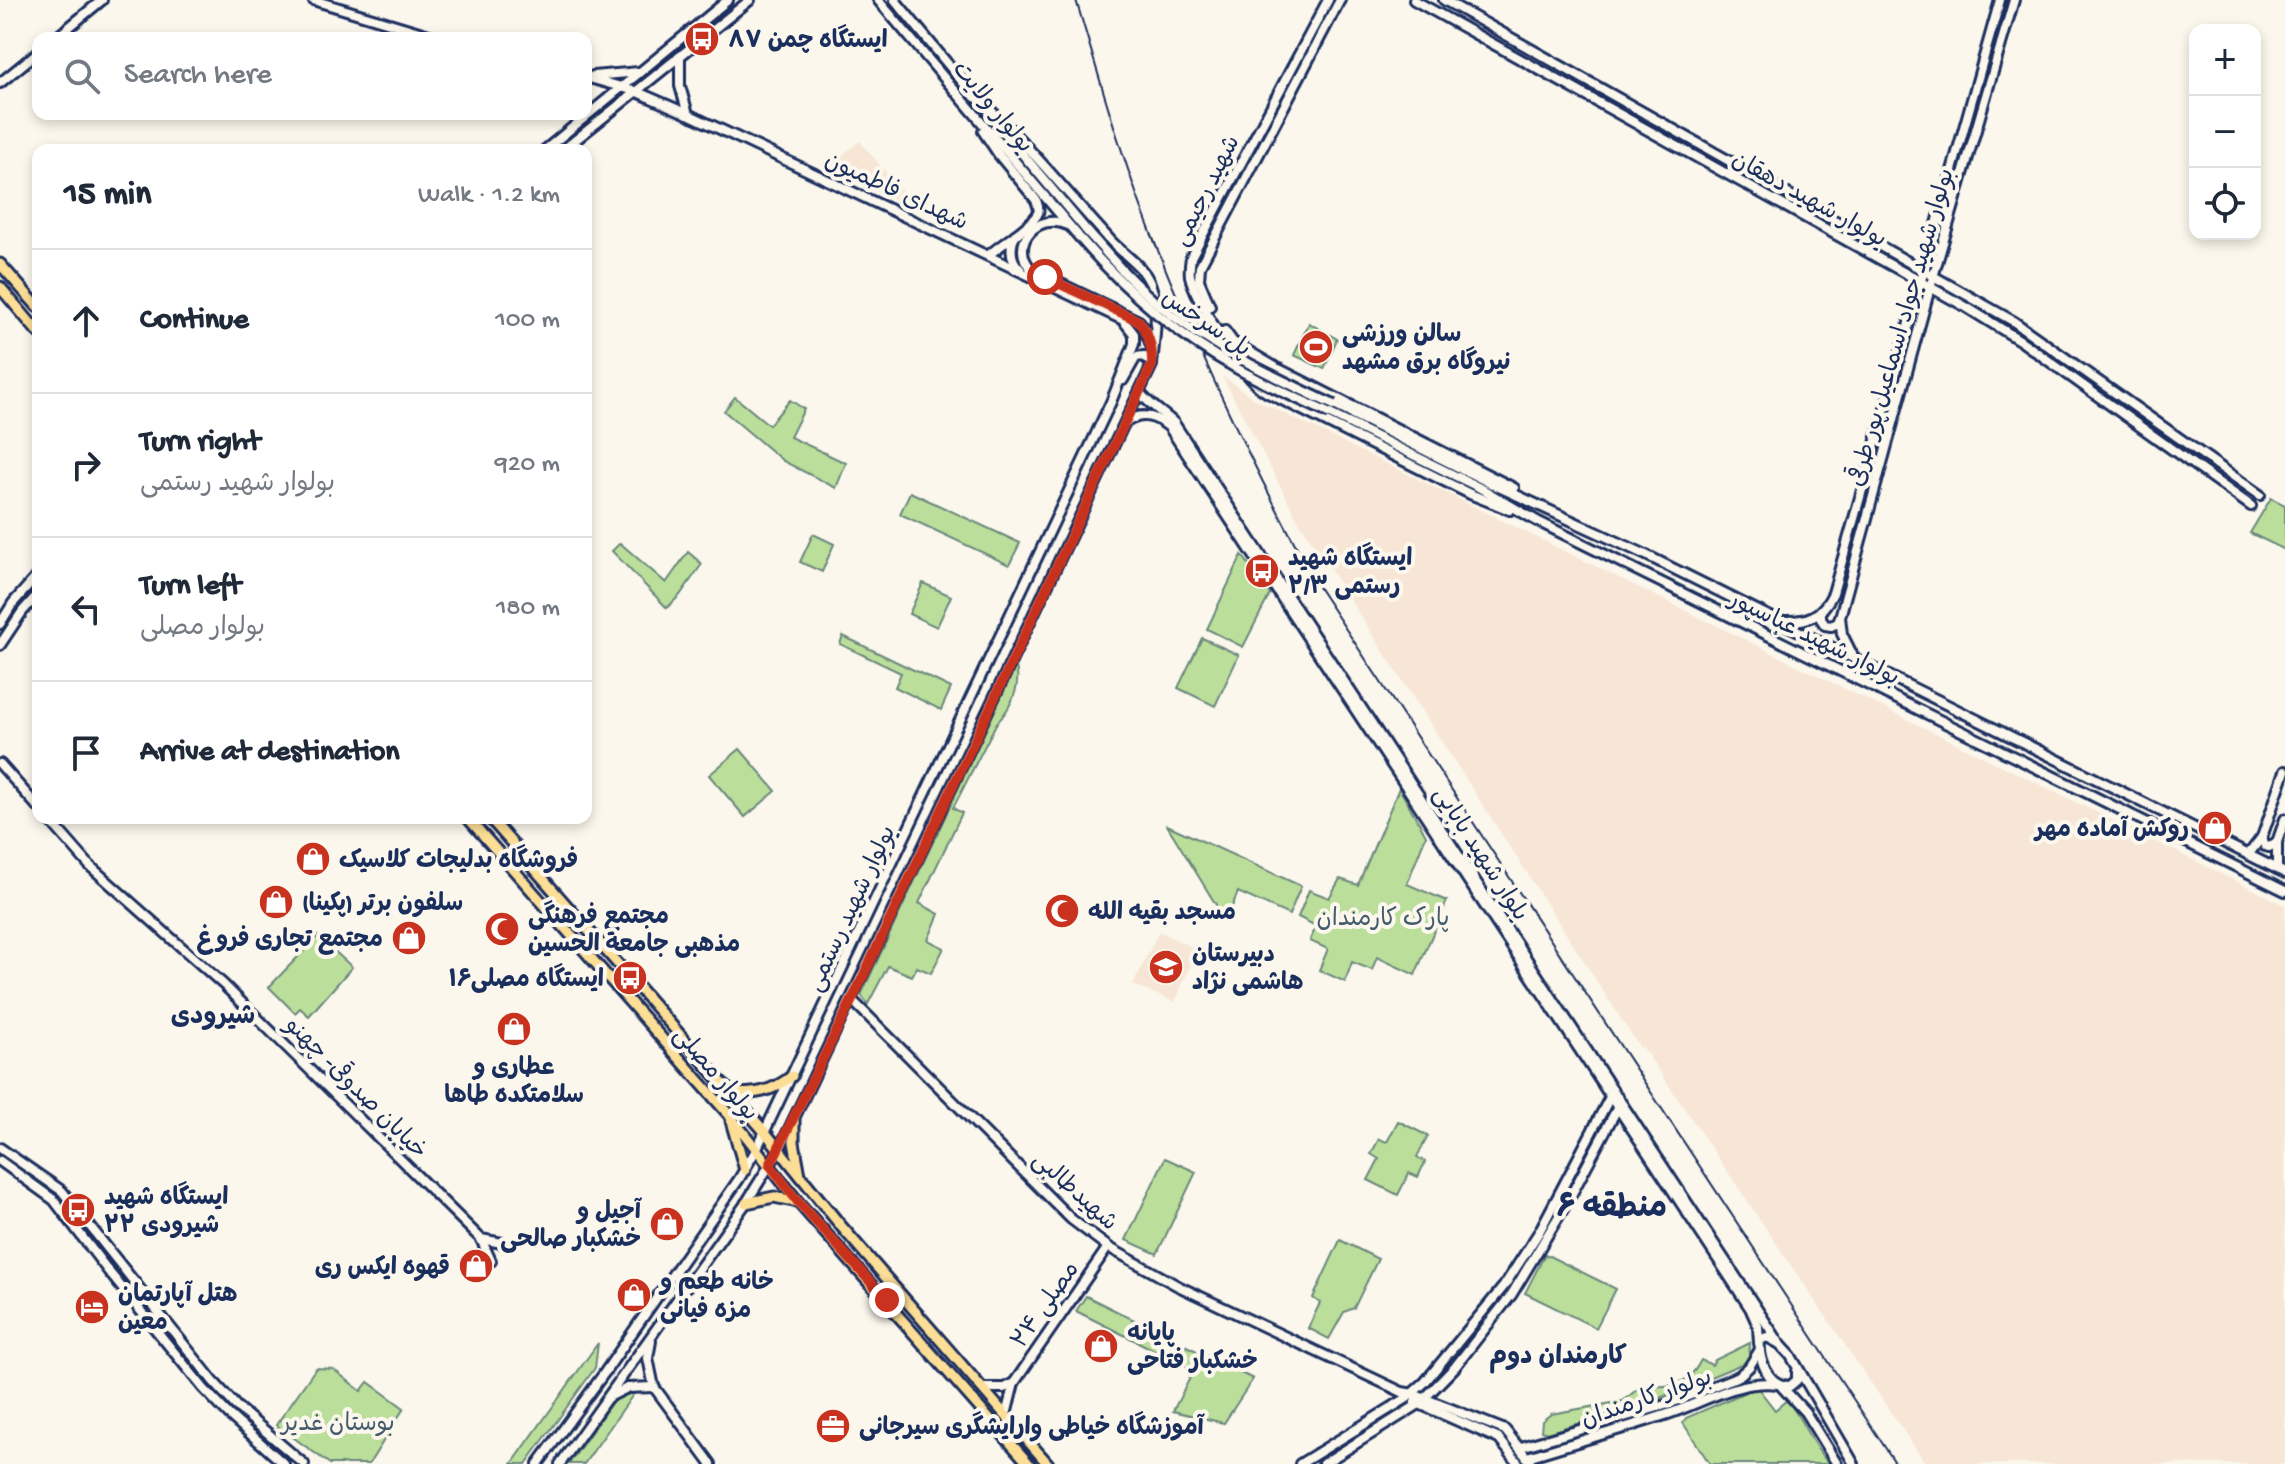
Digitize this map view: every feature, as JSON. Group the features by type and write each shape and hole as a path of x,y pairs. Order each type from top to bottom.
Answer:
{"main road":[{"path":"63,32 102,0"},
{"path":"313,0 419,32"},
{"path":"592,110 728,0"},
{"path":"570,144 750,0"},
{"name":"بولوار ولایت","path":"878,0 1070,227 1083,234"},
{"name":"بولوار ولایت","path":"895,0 1083,234"},
{"name":"شهید رحیمی","path":"1266,392 1243,369 1200,301 1191,279 1191,257 1328,0"},
{"name":"شهید رحیمی","path":"1279,369 1233,342 1205,298 1199,280 1200,266 1340,0"},
{"name":"بولوار شهید دهقان","path":"1414,0 1966,307 2021,341 2251,506"},
{"name":"بولوار شهید دهقان","path":"1444,0 2013,321 2260,495"},
{"name":"بولوار شهید جواد اسماعیل پور طرقی","path":"1821,613 1833,593 2000,0"},
{"name":"بولوار شهید جواد اسماعیل پور طرقی","path":"1840,617 1933,277 2014,0"},
{"path":"0,83 32,57"},
{"path":"680,57 680,86 688,114"},
{"path":"592,76 640,72"},
{"path":"592,78 619,87"},
{"name":"شهدای فاطمیون","path":"619,87 688,114 989,255 1123,320 1134,334"},
{"name":"بولوار شهید رستمی","path":"560,1464 753,1193 779,1150 1152,365 1156,326 1151,284 1141,269 1118,249 1011,128 973,94"},
{"path":"965,103 999,155 1036,200 1038,213 989,255"},
{"path":"552,144 581,120"},
{"path":"569,130 576,139"},
{"path":"1225,194 1235,200"},
{"path":"1070,227 1055,221 1039,225 1021,247 1024,262 1032,270 1139,321 1153,353"},
{"path":"1016,234 1012,243 1012,258 1023,273"},
{"name":"پل سرخس","path":"1083,234 1127,289 1169,325 1238,369 1332,409"},
{"path":"2,265 32,300"},
{"path":"0,287 32,325"},
{"name":"بولوار شهید رستمی","path":"538,1464 739,1179 756,1150 1111,402 1134,344 1134,334"},
{"path":"1111,402 1136,357 1148,357 1152,365"},
{"path":"1537,521 1470,494 1266,392 1262,383 1264,374 1271,369 1279,369 1492,474 1542,505"},
{"name":"بلوار شهید بابایی","path":"1140,393 1174,423 1617,1100 1750,1308 1758,1326 1759,1347 1767,1373 1780,1385"},
{"name":"بولوار شهید عباسپور","path":"1332,409 1542,505 2281,871"},
{"name":"بولوار شهید عباسپور","path":"1332,409 1537,521 2285,891"},
{"name":"بلوار شهید بابایی","path":"1127,421 1136,416 1146,416 1159,418 1169,427 1780,1344 1791,1356 1797,1371"},
{"path":"0,624 32,582"},
{"path":"0,645 32,601"},
{"path":"1778,621 1807,620 1821,613 1825,625 1831,626 1838,623 1840,617"},
{"path":"1840,617 1842,634 1857,662"},
{"path":"0,764 32,800"},
{"path":"2248,855 2262,837 2285,771"},
{"path":"2262,837 2265,846 2274,846 2285,819"},
{"name":"خیابان صدوقی- چهنو","path":"53,824 90,866 224,985 481,1239"},
{"name":"بولوار مصلی","path":"473,824 731,1117 798,1202 1029,1464"},
{"name":"بولوار مصلی","path":"495,824 765,1132 801,1178 1048,1464"},
{"path":"2277,842 2281,871"},
{"name":"شهیدطالبی","path":"852,1000 1071,1219 1108,1247 1178,1286 1499,1439 1519,1464"},
{"path":"660,1037 671,1025"},
{"path":"729,1093 757,1094 780,1086 792,1076"},
{"path":"1300,1464 1407,1395 1504,1286 1617,1100"},
{"path":"1323,1464 1423,1402 1512,1294 1568,1201 1617,1100"},
{"path":"731,1117 745,1170"},
{"path":"794,1120 794,1142 801,1178"},
{"path":"0,1148 62,1191 213,1381 236,1406 304,1464"},
{"path":"0,1161 54,1200 204,1389 284,1464"},
{"path":"739,1179 747,1182 753,1193"},
{"path":"746,1203 774,1197 798,1202"},
{"path":"481,1239 502,1243"},
{"path":"481,1239 491,1261"},
{"name":"مصلی ۲۴","path":"1014,1383 1108,1247"},
{"path":"1504,1286 1512,1294"},
{"path":"653,1335 648,1358 654,1387 711,1464"},
{"path":"1759,1347 1762,1338 1767,1337 1780,1344"},
{"name":"بولوار کارمندان","path":"1521,1447 1665,1405 1739,1376 1749,1367 1759,1347"},
{"path":"1780,1385 1794,1383 1797,1371"},
{"path":"1797,1371 1854,1464"},
{"name":"بولوار کارمندان","path":"1530,1460 1743,1385 1757,1381 1780,1385"},
{"path":"983,1388 1004,1388 1014,1383"},
{"path":"1006,1415 1014,1383"},
{"path":"1780,1385 1805,1412 1837,1464"},
{"path":"608,1397 627,1388 654,1387"},
{"name":"شهیدطالبی","path":"1423,1402 1493,1423 1505,1430 1530,1460"}],"shaded area":[{"path":"860,141 917,210 827,167"},
{"path":"1222,376 1253,398 2285,905 2285,1464 1926,1464 1642,1046 1640,1048 1297,518"},
{"name":"دبیرستان هاشمی نژاد","path":"1159,931 1197,950 1175,1002 1133,985"}],"green space":[{"name":"سالن ورزشی نیروگاه برق مشهد","path":"1309,323 1337,339 1324,369 1294,355"},
{"path":"735,397 769,425 790,400 804,409 790,437 846,463 836,488 783,461 724,411"},
{"path":"910,492 1020,543 1009,565 900,514"},
{"path":"2271,498 2285,505 2285,550 2250,533"},
{"path":"813,534 834,544 822,572 800,562"},
{"path":"620,543 666,583 688,552 702,564 667,608 612,551"},
{"path":"1242,555 1270,594 1243,647 1207,629"},
{"path":"923,583 951,596 937,627 909,614"},
{"path":"843,636 951,688 941,710 895,687 901,673 840,644"},
{"path":"1202,638 1239,655 1215,706 1178,688"},
{"path":"1016,666 1014,697 996,724 953,808 962,813 919,903 939,914 928,940 944,948 931,973 917,967 912,976 888,966 868,1004 861,995"},
{"path":"740,749 776,791 745,817 709,775"},
{"name":"پارک کارمندان","path":"1399,788 1426,835 1407,884 1447,901 1415,975 1377,957 1372,970 1352,962 1345,982 1319,970 1328,949 1310,941 1316,926 1298,917 1309,890 1329,898 1340,879 1358,885"},
{"path":"1167,825 1301,886 1289,915 1238,892 1226,921"},
{"path":"318,936 352,967 309,1016 300,1008 295,1013 269,987"},
{"path":"1398,1121 1428,1136 1417,1157 1425,1162 1418,1177 1409,1173 1398,1195 1368,1180 1379,1159 1371,1154 1379,1139 1387,1142"},
{"path":"1165,1158 1196,1172 1157,1254 1126,1240"},
{"path":"1340,1240 1378,1259 1354,1308 1344,1312 1329,1339 1308,1328 1320,1303 1313,1298"},
{"path":"1545,1254 1616,1289 1596,1328 1525,1293"},
{"path":"1086,1296 1253,1379 1224,1423 1173,1411 1194,1370 1076,1311"},
{"path":"598,1343 595,1368 526,1464 512,1464"},
{"path":"1750,1343 1749,1361 1655,1400 1547,1433 1541,1431 1542,1421 1551,1414 1623,1401 1641,1386 1676,1384 1690,1376 1701,1360 1712,1365 1715,1360"},
{"name":"بوستان غدیر","path":"316,1368 333,1369 361,1391 368,1382 404,1408 369,1464 330,1464 276,1425"},
{"path":"1757,1387 1775,1410 1787,1400 1829,1464 1710,1464 1683,1423 1686,1418"},
{"path":"635,1392 584,1464 569,1464 614,1399"}],"railway":[{"path":"1076,0 1131,179 1171,283 1231,417 1320,590 1896,1464"}],"place":[{"name":"ایستگاه چمن ۸۷","path":"702,39"},
{"name":"سالن ورزشی نیروگاه برق مشهد","path":"1316,347"},
{"name":"ایستگاه شهید رستمی ۲/۳","path":"1262,571"},
{"name":"روکش آماده مهر","path":"2215,828"},
{"name":"فروشگاه بدلیجات کلاسیک","path":"313,859"},
{"name":"سلفون برتر (پکینا)","path":"276,902"},
{"name":"مسجد بقیه الله","path":"1062,911"},
{"name":"مجتمع فرهنگی مذهبی جامعة الحسین","path":"502,929"},
{"name":"مجتمع تجاری فروغ","path":"409,938"},
{"name":"دبیرستان هاشمی نژاد","path":"1166,967"},
{"name":"ایستگاه مصلی۱۶","path":"630,978"},
{"name":"عطاری و سلامتکده طاها","path":"514,1029"},
{"name":"ایستگاه شهید شیرودی ۲۲","path":"78,1210"},
{"name":"آجیل و خشکبار صالحی","path":"667,1224"},
{"name":"قهوه ایکس ری","path":"476,1266"},
{"name":"خانه طعم و مزه فیانی","path":"634,1295"},
{"name":"هتل آپارتمان معین","path":"92,1307"},
{"name":"پایانه خشکبار فتاحی","path":"1101,1346"},
{"name":"آموزشگاه خیاطی وارایشگری سیرجانی","path":"833,1426"}],"district":[{"name":"شیرودی","path":"213,1014"},
{"name":"منطقه ۶","path":"1612,1205"},
{"name":"کارمندان دوم","path":"1558,1354"}],"route":[{"path":"887,1300 798,1202 770,1165 852,1000 1152,365 1153,353 1139,321 1045,277"}]}
